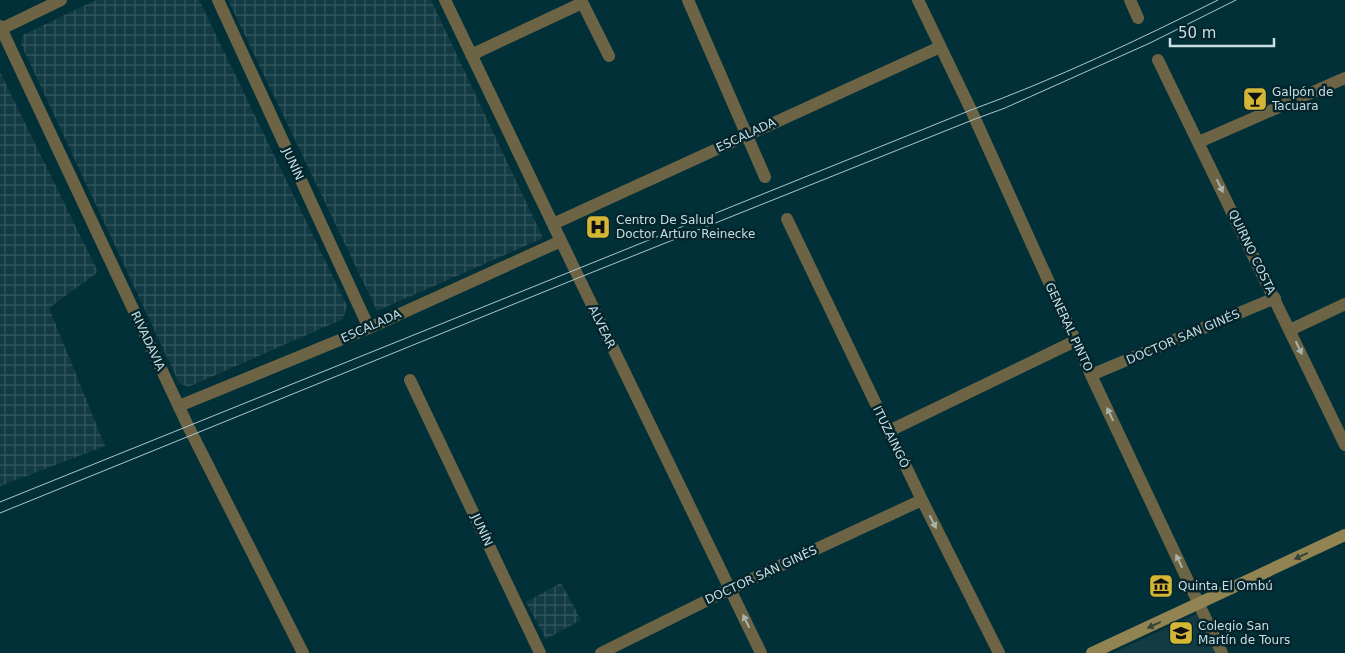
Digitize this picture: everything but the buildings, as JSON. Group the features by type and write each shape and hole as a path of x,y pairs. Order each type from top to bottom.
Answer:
{"main road":[{"path":"1092,653 1345,535"}],"street":[{"path":"1,28 61,0"},
{"name":"JUNÍN","path":"218,0 369,328"},
{"name":"ALVEAR","path":"445,0 762,653"},
{"path":"688,0 765,177"},
{"name":"GENERAL PINTO","path":"918,0 971,110 1075,341 1222,653"},
{"path":"1130,0 1138,18"},
{"path":"471,54 582,1 609,56"},
{"name":"RIVADAVIA","path":"1,28 179,406 303,653"},
{"name":"ESCALADA","path":"553,224 940,47"},
{"name":"QUIRNO COSTA","path":"1158,60 1345,445"},
{"path":"1199,142 1345,78"},
{"name":"ITUZAINGÓ","path":"787,219 922,500 999,653"},
{"name":"ESCALADA","path":"179,406 369,328 561,240"},
{"name":"DOCTOR SAN GINÉS","path":"1091,375 1275,298"},
{"path":"1290,330 1345,304"},
{"path":"889,431 1075,341"},
{"name":"JUNÍN","path":"410,380 540,653"},
{"name":"DOCTOR SAN GINÉS","path":"600,653 730,589 922,500"}],"shaded area":[{"path":"96,0 199,0 347,306 343,319 188,387 179,383 21,44 23,35"},
{"path":"228,0 431,0 543,238 377,311"},
{"path":"0,72 98,272 49,308 105,446 0,486"},
{"path":"561,583 581,620 546,639 526,602"},
{"name":"Colegio San Martín de Tours","path":"1199,613 1217,653 1112,653"}],"tram line":[{"path":"0,502 1034,85 1127,44 1218,0"},
{"path":"0,513 578,278 1005,108 1150,43 1236,0"}],"place":[{"name":"Galpón de Tacuara","path":"1255,99"},
{"name":"Centro De Salud Doctor Arturo Reinecke","path":"598,227"},
{"name":"Quinta El Ombú","path":"1161,586"},
{"name":"Colegio San Martín de Tours","path":"1181,633"}]}
